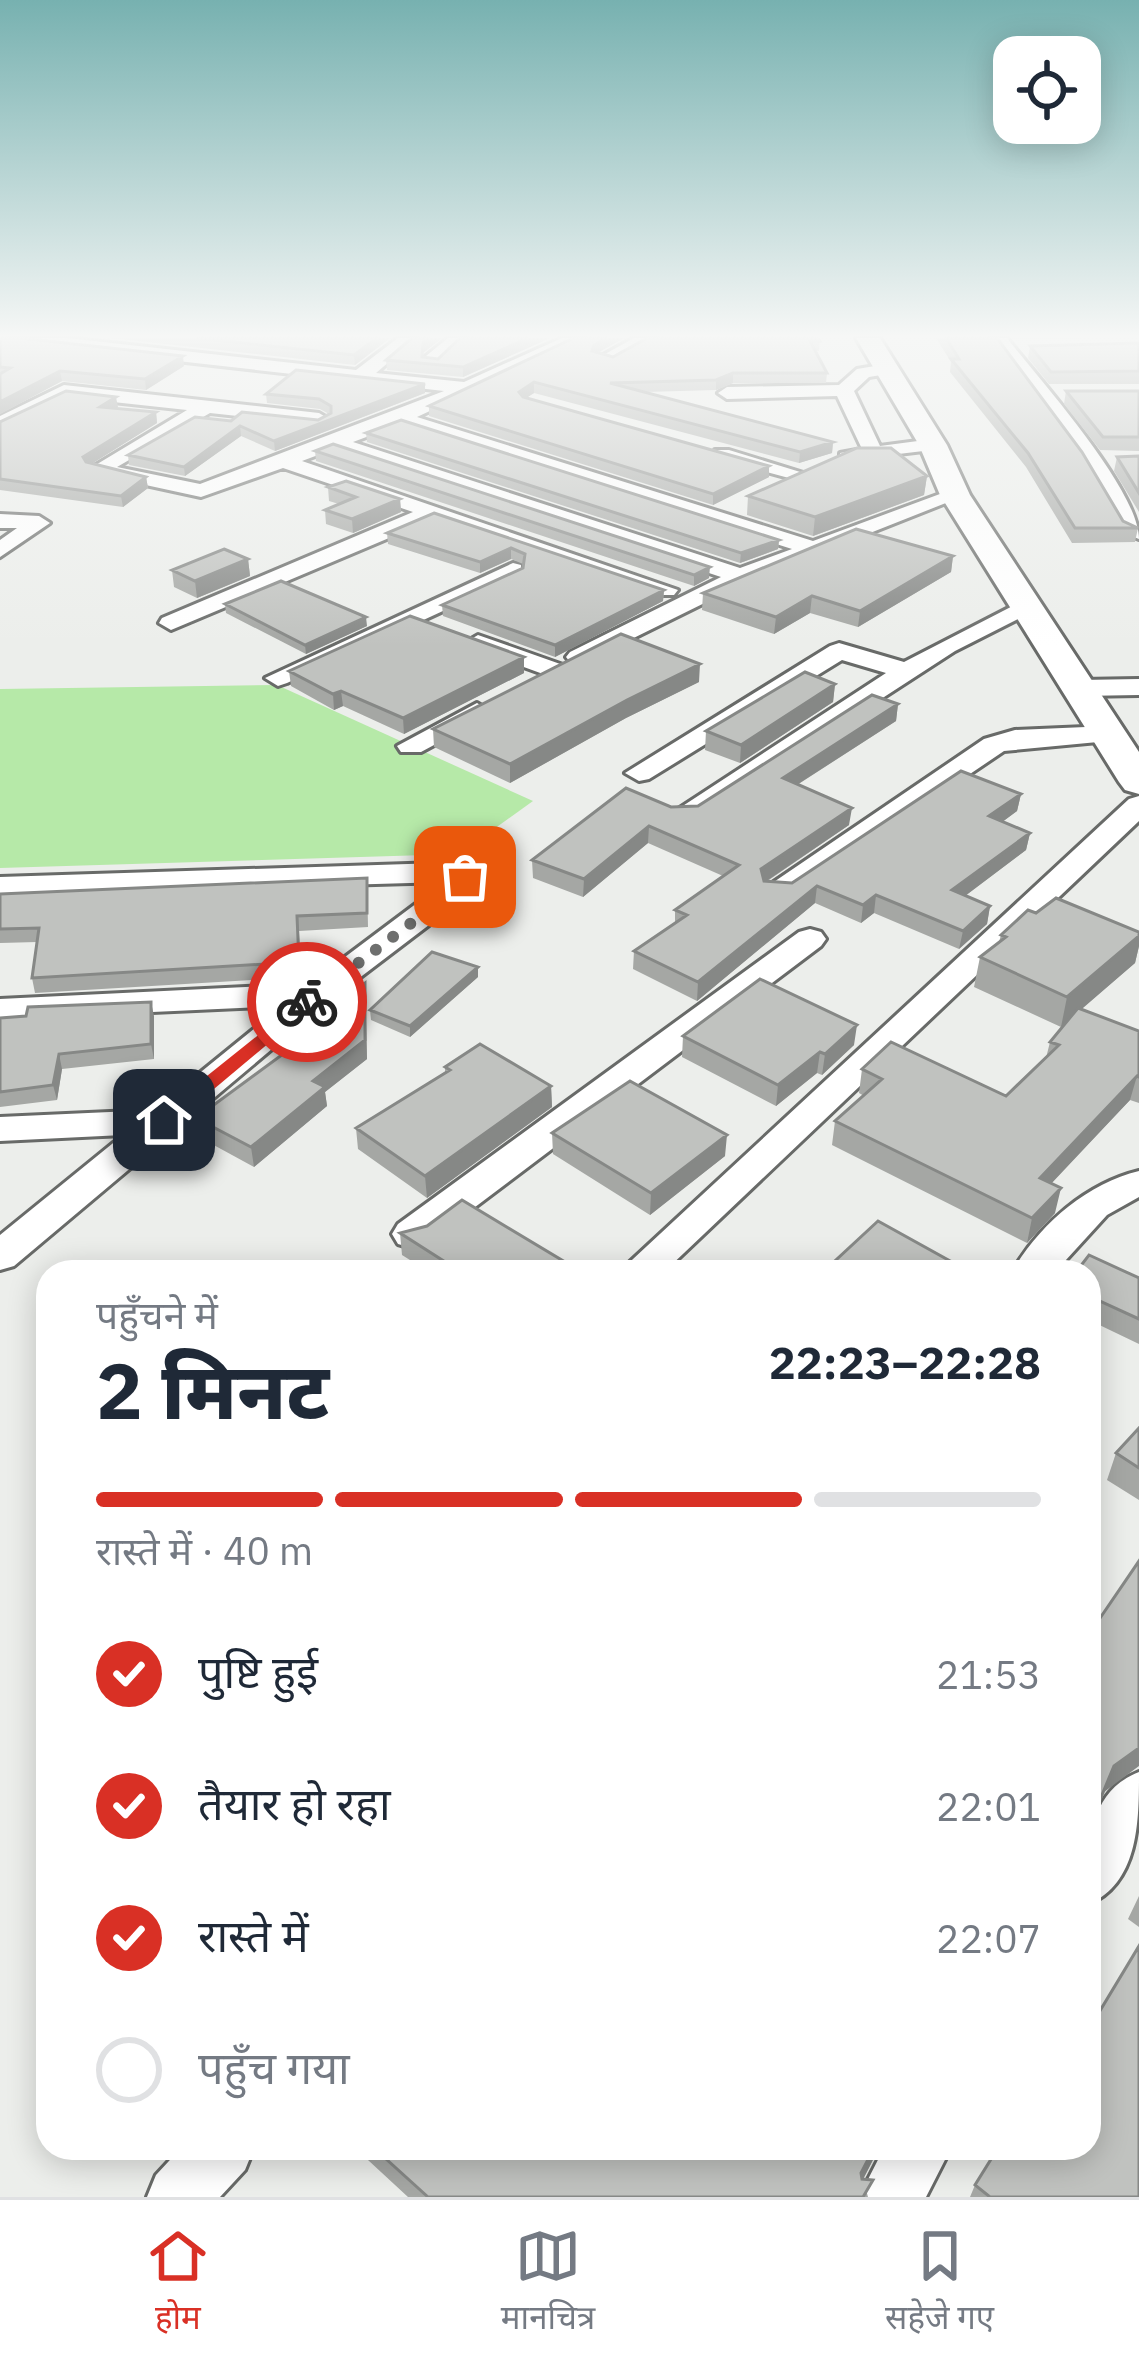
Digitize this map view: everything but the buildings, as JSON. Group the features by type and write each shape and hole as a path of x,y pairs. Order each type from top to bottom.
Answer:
{"street":[{"path":"147,441 99,469 200,491 341,441"},
{"path":"479,441 728,511 815,550"},
{"path":"868,441 873,452"},
{"path":"930,441 955,495 1139,782"},
{"path":"1080,441 1139,532"},
{"path":"335,443 741,575"},
{"path":"711,451 807,473 873,452 933,446"},
{"path":"283,460 694,599"},
{"path":"1092,461 1116,460"},
{"path":"410,617 543,676 741,575 955,495"},
{"path":"171,623 432,512"},
{"path":"0,521 39,523 0,550"},
{"path":"278,678 513,570"},
{"path":"686,813 907,671 1026,605"},
{"path":"639,773 839,651 907,671"},
{"path":"1081,688 1139,687"},
{"path":"411,746 492,703"},
{"path":"777,890 994,745 1015,738 1109,734"},
{"path":"652,1260 1139,805"},
{"path":"0,886 439,872 465,877 460,886 316,994 0,1256"},
{"path":"412,1234 810,939"},
{"path":"756,980 799,1000"},
{"path":"0,1009 316,994"},
{"path":"842,1021 885,1042"},
{"path":"0,1129 164,1120"},
{"path":"1043,1260 1101,1199 1123,1186 1139,1184"},
{"path":"1101,1858 1139,1797"},
{"path":"178,2197 212,2160"}],"green space":[{"path":"277,685 533,801 459,854 0,868 0,689"}],"way so far":[{"path":"307,1002 460,886 465,877"}],"route":[{"path":"164,1120 307,1002"}]}
